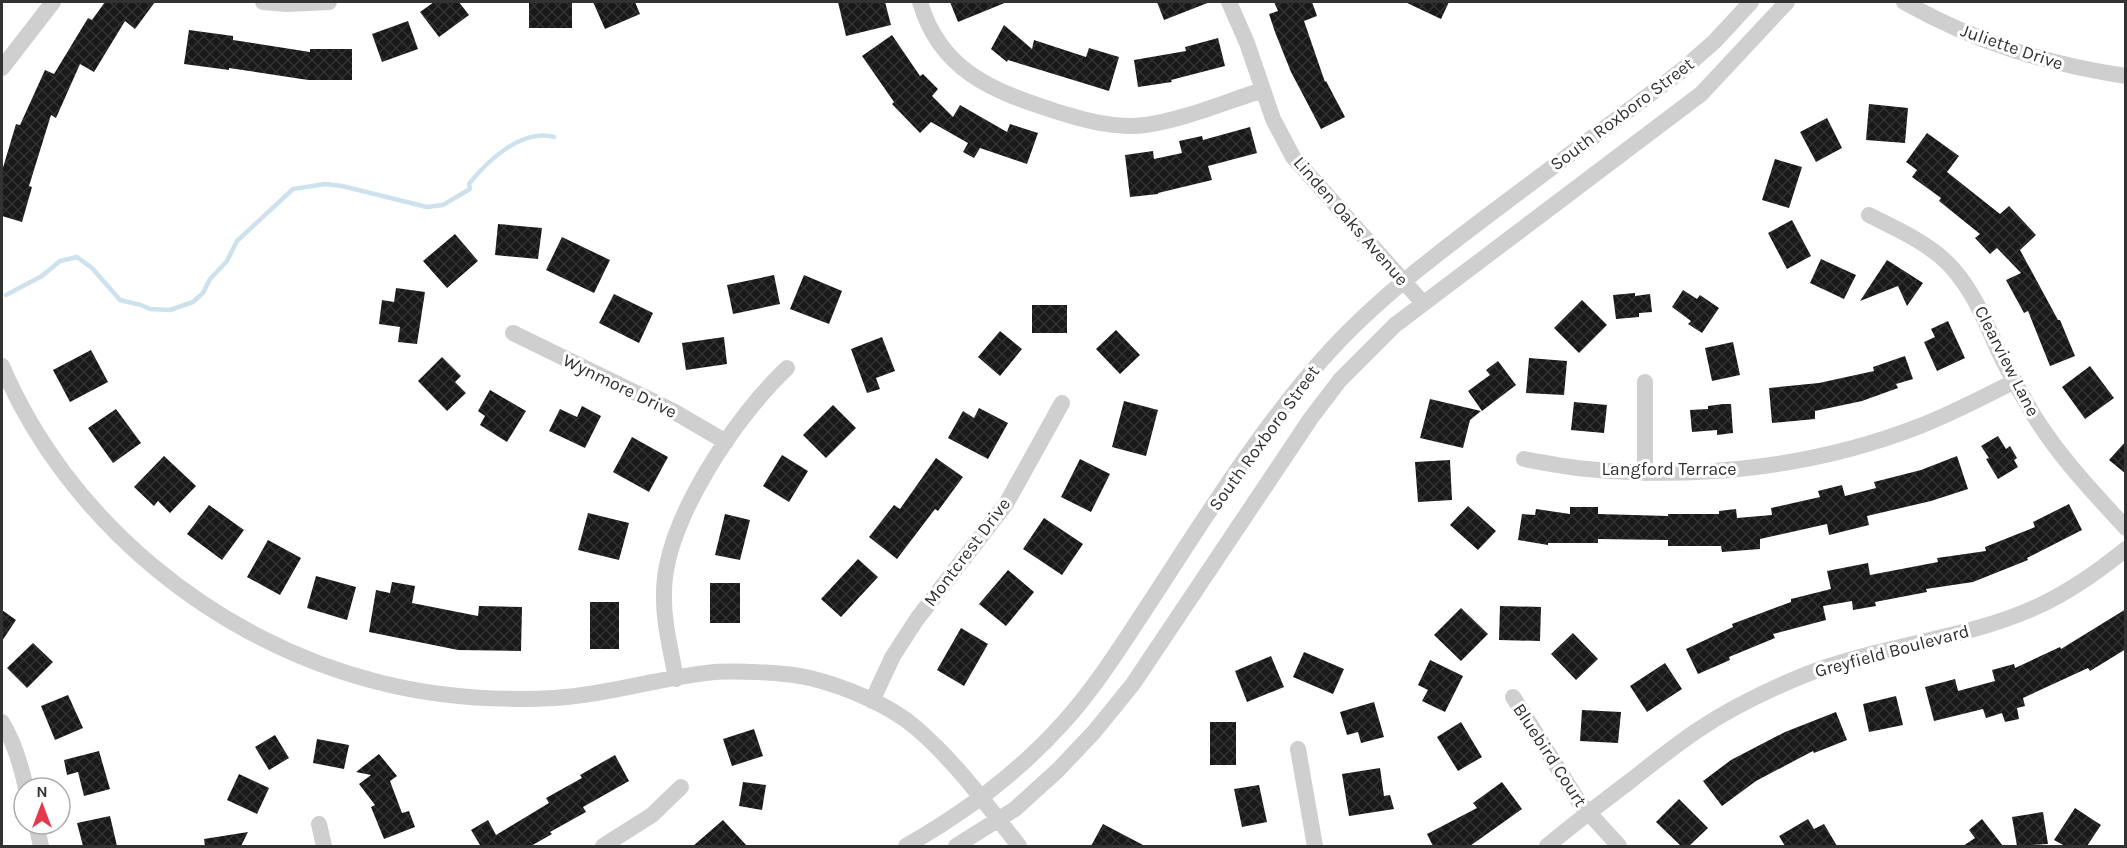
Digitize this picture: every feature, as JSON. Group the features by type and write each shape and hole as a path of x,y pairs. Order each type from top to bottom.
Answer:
{"street":[{"path":"2,68 52,2"},
{"path":"263,2 287,4 328,2"},
{"path":"920,2 936,37 948,53 964,69 988,86 1018,99 1092,122 1118,126 1146,125 1171,120 1263,90"},
{"name":"Linden Oaks Avenue","path":"1229,2 1247,44 1279,133 1293,157 1423,303"},
{"name":"South Roxboro Street","path":"906,846 981,798 1021,766 1064,723 1112,661 1194,535 1276,416 1331,349 1403,280 1681,71 1715,41 1751,2"},
{"name":"South Roxboro Street","path":"956,846 1015,808 1058,771 1094,732 1133,684 1311,418 1341,380 1395,325 1701,94 1788,2"},
{"name":"Juliette Drive","path":"1904,2 1970,34 2023,54 2062,65 2126,76"},
{"name":"Clearview Lane","path":"1869,215 1931,248 1961,277 1975,299 2026,403 2077,474 2126,528"},
{"name":"Wynmore Drive","path":"513,333 673,411 726,442"},
{"path":"2,366 27,416 56,462 86,500 123,540 162,574 203,604 248,631 289,651 377,682 423,692 471,698 558,698 605,692 708,672 767,673 809,678 858,694 894,712 914,726 950,761 1019,846"},
{"path":"676,679 665,617 664,591 667,563 674,536 681,519 726,442 755,402 787,369"},
{"name":"Langford Terrace","path":"1524,459 1586,469 1645,473 1740,469 1831,453 1918,426 1961,409 2015,381"},
{"path":"1645,382 1645,473"},
{"name":"Montcrest Drive","path":"872,701 893,656 916,619 1006,504 1062,402"},
{"name":"Greyfield Boulevard","path":"1547,846 1587,812 1697,730 1726,712 1807,674 1855,657 1988,625 2033,609 2098,571 2126,549"},
{"name":"Bluebird Court","path":"1514,697 1587,812 1619,846"},
{"path":"2,722 23,776"},
{"path":"1298,749 1316,846"},
{"path":"603,846 651,815 681,787"},
{"path":"319,825 324,846"}],"building":[{"path":"105,2 155,2 135,29 125,21 94,72 80,64 56,118 51,115 29,186 32,187 22,222 2,216 2,171 16,124 20,125 45,70 54,74 88,18 92,20"},
{"path":"434,2 459,2 469,15 439,37 420,12"},
{"path":"529,2 572,2 572,28 529,28"},
{"path":"593,2 635,2 640,14 605,29"},
{"path":"838,2 885,2 891,25 846,36"},
{"path":"950,2 1007,2 958,22"},
{"path":"1157,2 1210,2 1164,20"},
{"path":"1274,2 1312,2 1317,16 1304,21 1325,82 1345,117 1321,129 1291,72 1275,32 1269,14 1278,11"},
{"path":"1405,2 1449,2 1441,19"},
{"path":"408,21 418,49 382,62 372,34"},
{"path":"1004,25 1032,49 1034,40 1086,57 1089,48 1119,57 1109,91 1008,60 1007,62 991,49"},
{"path":"189,30 233,36 233,40 310,52 310,49 352,49 352,80 308,80 184,64"},
{"path":"892,35 920,76 923,74 938,89 932,96 953,117 960,105 1007,132 1010,124 1038,133 1027,164 980,148 974,158 963,152 968,143 931,122 920,133 892,104 894,102 862,56"},
{"path":"1218,38 1225,66 1171,80 1172,82 1138,87 1134,60 1186,51 1185,47"},
{"path":"1869,104 1908,108 1905,143 1866,140"},
{"path":"1827,118 1842,148 1816,162 1800,132"},
{"path":"1250,127 1257,153 1208,166 1212,180 1158,194 1130,197 1125,155 1153,151 1154,159 1182,153 1179,141 1202,136 1203,140"},
{"path":"1927,133 1959,156 1947,172 2000,214 2009,206 2036,235 2020,250 2060,320 2075,356 2050,366 2028,311 2024,313 2006,280 2021,273 1997,248 1990,254 1975,238 1980,234 1939,201 1941,198 1912,177 1917,170 1906,162"},
{"path":"1775,159 1802,167 1789,208 1762,200"},
{"path":"1792,220 1811,256 1787,269 1768,233"},
{"path":"498,224 542,228 538,259 495,255"},
{"path":"455,234 478,261 447,288 423,261"},
{"path":"562,237 610,260 594,293 546,270"},
{"path":"1821,259 1856,275 1844,299 1810,283"},
{"path":"1887,260 1923,283 1907,306 1898,286 1860,301"},
{"path":"774,275 780,304 733,314 727,285"},
{"path":"804,275 842,291 829,324 790,309"},
{"path":"396,288 425,292 417,344 398,342 400,327 379,324 382,300 394,302"},
{"path":"1683,290 1697,299 1700,295 1719,308 1702,333 1688,324 1691,321 1672,307"},
{"path":"1635,293 1635,296 1650,294 1652,312 1639,313 1639,317 1616,319 1613,295"},
{"path":"614,294 653,313 639,343 599,323"},
{"path":"1582,300 1607,325 1579,353 1554,328"},
{"path":"1032,305 1067,305 1067,333 1032,333"},
{"path":"1948,321 1965,358 1937,371 1924,342 1935,337 1931,329"},
{"path":"1116,330 1140,355 1120,374 1096,349"},
{"path":"1000,331 1022,349 1000,376 978,357"},
{"path":"724,337 727,364 686,370 682,343"},
{"path":"882,337 895,371 876,378 880,389 867,393 851,349"},
{"path":"1733,342 1740,375 1712,381 1705,348"},
{"path":"91,350 108,382 70,402 53,370"},
{"path":"1905,356 1913,379 1896,384 1898,388 1862,401 1815,411 1815,419 1772,423 1769,388 1819,383 1874,371 1873,367"},
{"path":"442,357 461,376 455,382 466,393 447,411 418,381"},
{"path":"1529,358 1567,361 1564,395 1526,393"},
{"path":"1498,361 1516,385 1482,411 1468,391 1490,375 1486,370"},
{"path":"2090,366 2114,398 2085,419 2062,387"},
{"path":"490,390 526,411 507,442 480,425 485,416 478,411"},
{"path":"1430,399 1481,411 1470,420 1463,448 1420,438"},
{"path":"1124,401 1158,410 1146,456 1112,447"},
{"path":"1574,402 1607,405 1604,433 1571,430"},
{"path":"1731,404 1733,433 1717,435 1717,430 1692,432 1690,410 1708,409 1708,406"},
{"path":"833,405 856,428 826,458 803,435"},
{"path":"582,406 601,416 585,448 549,431 560,409 577,417"},
{"path":"979,408 1008,423 988,459 948,438 963,411 974,418"},
{"path":"116,409 141,443 113,463 88,428"},
{"path":"1998,436 2006,449 2010,446 2017,458 2014,460 2018,467 1998,479 1981,446"},
{"path":"632,437 668,457 649,492 613,472"},
{"path":"2126,441 2126,474 2109,460"},
{"path":"782,455 808,471 789,502 763,486"},
{"path":"164,456 196,486 170,513 158,501 154,506 134,487"},
{"path":"1957,456 1968,489 1931,501 1867,516 1869,525 1829,535 1827,524 1760,539 1760,549 1722,552 1721,546 1668,546 1668,540 1598,539 1598,543 1548,543 1548,545 1518,540 1522,514 1535,515 1536,509 1570,514 1570,507 1598,507 1598,514 1668,516 1668,514 1719,514 1719,511 1736,509 1737,518 1772,515 1771,508 1820,497 1818,491 1842,485 1845,496 1876,488 1874,482 1921,470"},
{"path":"936,458 963,477 938,511 935,509 897,559 869,537 894,505 900,509"},
{"path":"1080,459 1110,474 1091,512 1061,497"},
{"path":"1450,460 1452,500 1418,502 1415,462"},
{"path":"2069,504 2082,530 2027,558 2028,560 1973,582 1926,589 1927,592 1875,602 1876,606 1853,610 1852,601 1823,606 1826,620 1773,634 1775,638 1729,657 1730,660 1698,674 1686,649 1733,627 1732,624 1791,602 1791,599 1831,589 1827,571 1868,563 1870,575 1938,562 1937,558 1986,551 1985,547 2035,527 2033,522"},
{"path":"209,505 244,530 222,560 187,534"},
{"path":"1468,506 1496,531 1478,550 1450,525"},
{"path":"588,513 629,523 619,560 578,550"},
{"path":"725,514 750,520 740,560 715,555"},
{"path":"1044,518 1083,544 1062,575 1023,549"},
{"path":"268,540 301,558 280,595 247,577"},
{"path":"858,559 878,577 841,617 821,599"},
{"path":"1008,570 1034,592 1006,626 979,604"},
{"path":"316,576 356,587 347,620 307,608"},
{"path":"392,582 415,586 412,603 478,616 479,606 522,607 521,651 458,650 369,632 376,590 390,593"},
{"path":"710,583 740,583 740,623 710,623"},
{"path":"590,602 619,602 619,649 590,649"},
{"path":"1500,606 1541,607 1540,641 1499,640"},
{"path":"1461,608 1488,634 1461,661 1434,635"},
{"path":"2126,609 2126,649 2090,671 2088,668 2023,698 2025,706 2017,708 2019,719 2005,722 2002,713 1986,718 1983,709 1934,721 1925,687 1955,679 1958,691 1995,681 1992,670 2014,664 2015,668 2060,647 2061,649"},
{"path":"2,610 16,620 2,641"},
{"path":"961,628 988,644 964,686 937,670"},
{"path":"1573,633 1598,659 1576,680 1551,654"},
{"path":"33,643 53,662 27,688 7,668"},
{"path":"1304,652 1344,669 1333,694 1293,677"},
{"path":"1271,656 1284,687 1247,702 1235,671"},
{"path":"1430,660 1463,676 1445,712 1422,701 1428,690 1418,685"},
{"path":"1665,663 1682,689 1647,712 1630,686"},
{"path":"68,695 83,728 55,740 41,706"},
{"path":"1896,696 1903,725 1869,732 1863,704"},
{"path":"1374,702 1384,737 1361,743 1358,732 1347,735 1340,712"},
{"path":"1582,710 1621,712 1618,743 1580,741"},
{"path":"1836,712 1847,740 1814,753 1813,751 1756,781 1722,806 1703,781 1731,760 1785,732"},
{"path":"1210,722 1236,722 1236,765 1210,765"},
{"path":"1461,722 1482,757 1458,771 1437,737"},
{"path":"754,729 763,756 732,766 723,739"},
{"path":"275,735 289,758 269,770 255,747"},
{"path":"317,739 349,745 344,769 313,763"},
{"path":"99,751 110,789 84,796 78,772 67,775 64,760"},
{"path":"379,754 397,776 390,781 402,813 409,811 415,827 384,839 371,807 375,805 359,784 371,775 356,772"},
{"path":"615,755 629,781 583,807 586,812 550,832 552,834 531,846 478,846 480,845 471,830 488,820 496,835 549,803 546,798 582,778 580,775"},
{"path":"1380,768 1384,796 1390,795 1394,809 1349,816 1342,774"},
{"path":"239,774 269,788 257,814 227,800"},
{"path":"743,782 766,785 762,810 739,806"},
{"path":"1502,782 1522,809 1470,846 1433,846 1427,834 1477,808 1473,803"},
{"path":"1259,785 1267,822 1242,827 1234,789"},
{"path":"1679,799 1708,828 1689,846 1681,846 1656,822"},
{"path":"2075,808 2101,825 2087,846 2065,846 2054,840"},
{"path":"2043,812 2048,844 2017,846 2012,817"},
{"path":"110,816 117,846 83,846 77,823"},
{"path":"1808,819 1814,829 1824,824 1837,846 1785,846 1779,836"},
{"path":"1982,819 2003,846 1963,846 1975,838 1969,830"},
{"path":"723,820 747,846 693,846"},
{"path":"1103,824 1145,846 1091,846"},
{"path":"248,832 241,846 205,846 204,839"}],"waterway":[{"path":"6,295 42,276 60,261 77,257 92,268 120,300 150,309 170,310 193,302 203,293 210,279 227,261 237,241 293,189 325,184 427,207 443,205 470,189 469,184 485,166 506,149 530,137 542,135 554,137"}]}
